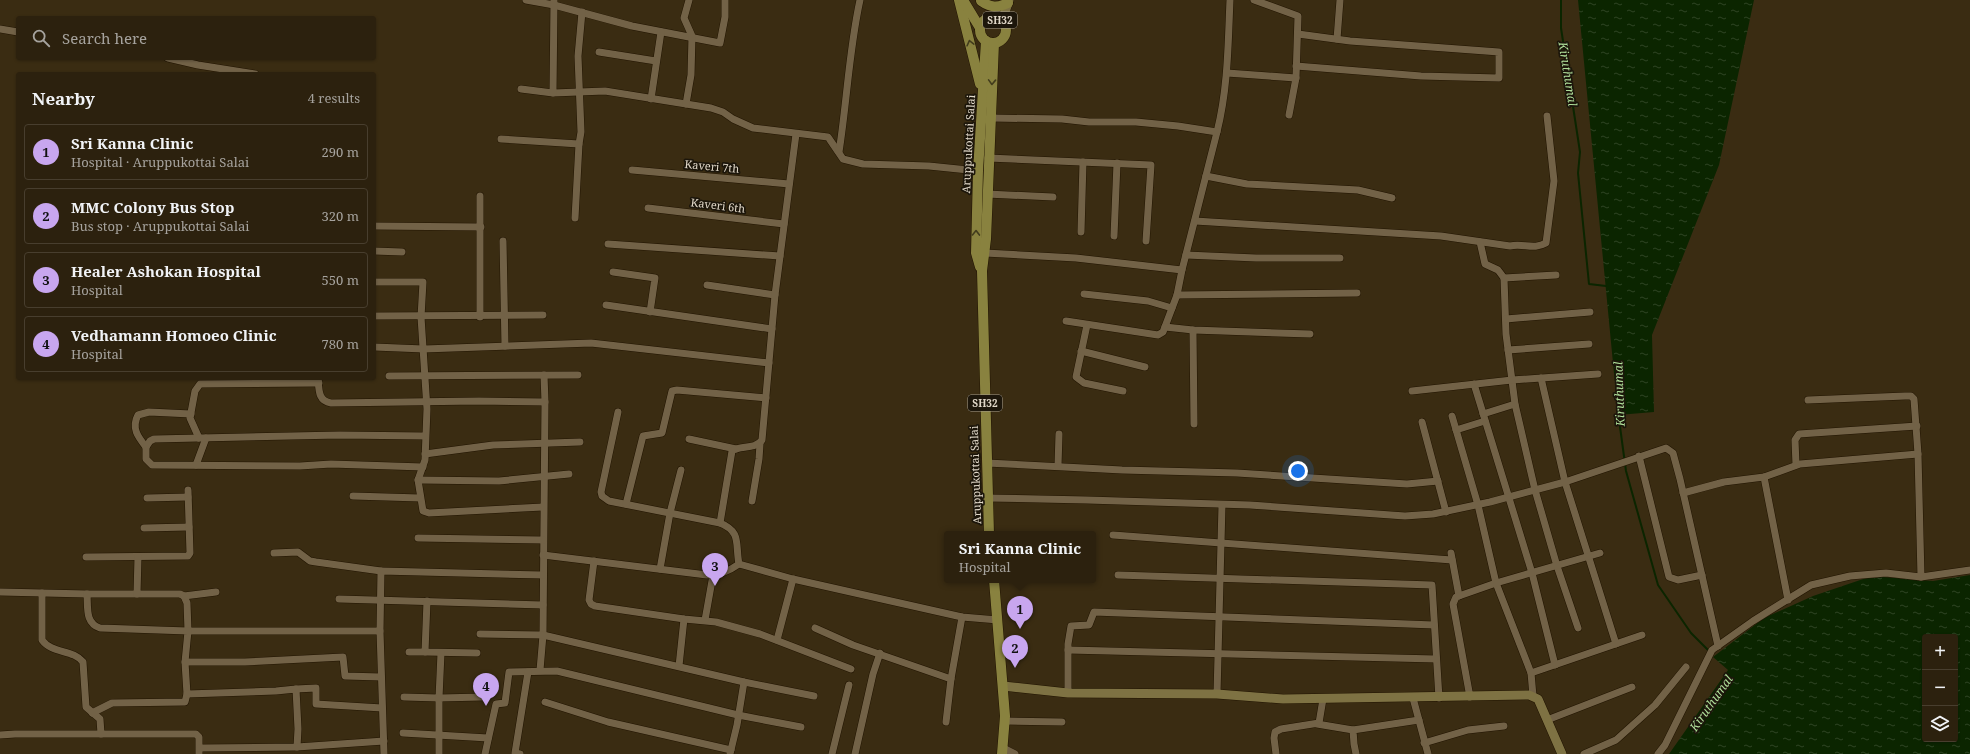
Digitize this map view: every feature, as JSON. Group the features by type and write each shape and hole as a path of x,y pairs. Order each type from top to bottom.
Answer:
{"main road":[{"path":"959,0 982,94"},
{"path":"963,0 980,28"},
{"path":"980,1 992,8 1000,7 1009,1"},
{"path":"980,1 990,18"},
{"name":"SH32","path":"990,18 994,18 1002,21 1005,33 1001,40 990,42 981,35 980,28 984,22 990,18"},
{"name":"Aruppukottai Salai","path":"982,271 976,253 978,171 982,94 990,42"},
{"name":"Aruppukottai Salai","path":"989,531 982,271 985,253 988,158 991,118 990,42"},
{"path":"994,583 1005,721 1002,751"}],"street":[{"path":"526,0 554,2 582,12 662,32 692,36 720,43 725,17 725,0"},
{"path":"686,104 691,75 692,36 684,18 689,0"},
{"path":"839,152 849,86 855,23 860,0"},
{"path":"1066,321 1154,336 1161,334 1165,327 1177,295 1223,110 1227,73 1230,0"},
{"path":"1254,0 1298,16 1296,78 1290,114"},
{"path":"1337,39 1340,0"},
{"name":"SH32","path":"1002,21 1009,1"},
{"path":"553,93 554,2"},
{"path":"575,218 581,132 578,56 582,12"},
{"path":"0,29 16,32"},
{"path":"651,99 656,61 662,32"},
{"path":"1296,66 1421,76 1499,78 1500,52 1369,41 1350,41 1298,34"},
{"path":"599,52 656,61"},
{"path":"177,60 242,72"},
{"path":"1227,73 1296,78"},
{"path":"521,89 553,93 605,91 686,104 723,112 733,119 753,128 828,137 843,159 863,164 930,166 978,171"},
{"path":"1195,222 1441,236 1510,246 1517,244 1525,247 1540,247 1546,243 1554,181 1547,116"},
{"path":"991,118 1062,119 1089,122 1136,122 1217,132"},
{"path":"752,501 760,444 762,440 775,295 796,134"},
{"path":"501,139 579,144"},
{"path":"988,158 1150,165 1146,241"},
{"path":"1081,232 1083,162"},
{"path":"1114,236 1117,163"},
{"name":"Kaveri 7th","path":"632,170 789,184"},
{"path":"1206,176 1247,184 1358,190 1392,198"},
{"path":"987,194 1053,197"},
{"path":"480,196 480,317"},
{"name":"Kaveri 6th","path":"648,208 784,224"},
{"path":"376,226 480,226"},
{"path":"503,241 503,316 505,346"},
{"path":"1480,242 1485,264 1501,272 1504,278 1508,350 1515,404 1535,490 1557,566 1578,628"},
{"path":"608,244 780,256"},
{"path":"376,250 402,252"},
{"path":"985,253 1076,258 1182,270"},
{"path":"1186,255 1256,258 1340,258"},
{"path":"613,272 655,278 650,312"},
{"path":"1504,278 1556,275"},
{"path":"376,282 423,282 421,317 427,408 425,454 423,467 418,480 421,508 425,513 543,508"},
{"path":"707,286 775,295"},
{"path":"1177,295 1357,293"},
{"path":"1084,294 1148,301 1172,308"},
{"path":"606,305 772,329"},
{"path":"1506,319 1590,312"},
{"path":"376,316 480,317 543,315"},
{"path":"1088,325 1076,374 1078,380 1084,383 1123,391"},
{"path":"1165,327 1193,330 1310,334"},
{"path":"1193,330 1194,424"},
{"path":"376,348 424,349 591,344 769,363"},
{"path":"1508,350 1588,344"},
{"path":"1081,352 1145,367"},
{"path":"1412,391 1512,380 1598,374"},
{"path":"540,670 543,635 543,508 545,443 544,375"},
{"path":"389,376 578,375"},
{"path":"1540,378 1566,482 1587,557 1616,644"},
{"path":"196,465 202,438 190,420 195,391 200,384 319,381 320,397 323,401 331,403 426,401 545,402"},
{"path":"1474,384 1532,573 1555,665"},
{"path":"626,504 637,453 643,436 662,434 672,391 678,390 766,398"},
{"path":"1808,400 1911,396 1915,403 1917,426 1921,577"},
{"path":"1456,430 1515,404"},
{"path":"146,447 137,436 135,428 134,421 138,415 149,412 191,414"},
{"path":"618,412 601,492 605,499 730,527 734,531 739,564"},
{"path":"1452,416 1478,505 1496,583 1531,673 1533,696"},
{"path":"1422,422 1446,512"},
{"path":"1796,465 1795,440 1799,434 1917,426"},
{"path":"1058,466 1059,434"},
{"path":"423,467 331,464 300,466 152,465 146,459 146,447 150,440 340,435 425,436"},
{"path":"689,438 736,449 760,444"},
{"path":"425,454 493,445 580,442"},
{"path":"987,498 1095,500 1277,507 1405,516 1446,512 1566,482 1663,448 1671,450 1683,493 1702,575 1713,650"},
{"path":"720,524 730,454 736,449"},
{"path":"1683,493 1724,482 1764,477 1796,465 1918,454"},
{"path":"1639,456 1669,577 1678,580 1702,575"},
{"path":"987,463 1122,470 1237,473 1407,484 1438,481"},
{"path":"660,568 670,513 681,470"},
{"path":"418,480 499,480 569,474"},
{"path":"1764,477 1788,600"},
{"path":"86,557 188,556 190,553 188,494 147,498"},
{"path":"353,496 420,498"},
{"path":"1217,694 1222,505"},
{"path":"144,528 189,527"},
{"path":"1113,535 1452,557 1459,596"},
{"path":"418,538 543,540"},
{"path":"274,553 298,552 310,561 381,571 543,575"},
{"path":"1470,697 1453,600 1459,596 1496,583 1600,553"},
{"path":"543,555 713,575 730,571 739,564"},
{"path":"138,557 138,594"},
{"path":"594,561 589,600 591,604 599,607 684,619 705,620 760,634 851,669"},
{"path":"739,564 793,579 962,617 998,620"},
{"path":"1658,754 1665,745 1713,650 1812,585 1850,576 1886,573 1921,577 1970,570"},
{"path":"381,571 380,631 384,754"},
{"path":"705,620 713,575"},
{"path":"1118,575 1432,585 1439,698"},
{"path":"777,640 793,579"},
{"path":"0,592 180,594 184,596 216,592"},
{"path":"42,593 42,640 49,648 76,656 83,662 86,707 100,720 100,734"},
{"path":"87,594 88,618 94,626 100,628 188,631 380,631"},
{"path":"92,713 112,703 183,703 187,700 185,662 188,631 187,603 184,596"},
{"path":"339,599 543,604"},
{"path":"425,652 427,601"},
{"path":"1068,694 1068,650 1071,626 1089,624 1094,612 1434,625"},
{"path":"946,722 951,679 962,617"},
{"path":"679,666 684,619"},
{"path":"815,628 853,645 880,653 951,679"},
{"path":"480,634 543,635 744,682 814,696"},
{"path":"1531,673 1642,635"},
{"path":"1068,650 1436,659"},
{"path":"410,652 477,654"},
{"path":"439,754 441,653"},
{"path":"855,754 873,674 880,653"},
{"path":"185,662 245,662 343,657 344,676 381,678"},
{"path":"1584,754 1616,740 1655,705 1686,667"},
{"path":"485,754 496,704 505,703 509,672 528,672 540,670 555,671 738,715 801,727"},
{"path":"517,754 528,672"},
{"path":"545,702 608,722 730,752 744,682"},
{"path":"833,754 849,685"},
{"path":"1003,686 1068,694 1217,694 1283,699 1533,696 1538,699 1562,754"},
{"path":"1547,720 1632,687"},
{"path":"187,694 316,688 316,704 382,708"},
{"path":"296,689 298,729 297,747"},
{"path":"404,697 483,697"},
{"path":"1413,698 1428,754"},
{"path":"1317,724 1321,720 1323,699"},
{"path":"1276,754 1274,738 1277,730 1317,724 1353,730 1419,720"},
{"path":"1005,721 1062,722"},
{"path":"1424,743 1468,730 1504,726"},
{"path":"1353,730 1356,754"},
{"path":"403,733 488,738"},
{"path":"0,736 196,734 198,736 199,751 297,747 384,741"},
{"path":"1002,751 1015,754"}],"water":[{"path":"1578,0 1754,0 1719,165 1652,335 1654,412 1618,415"},
{"path":"1970,575 1970,754 1669,754 1728,670 1713,657 1764,618 1813,596 1872,576 1933,581"}],"waterway":[{"name":"Kiruthumal","path":"1561,0 1561,28 1580,152 1578,173 1589,284 1606,286"},
{"name":"Kiruthumal","path":"1618,412 1626,471 1658,585 1691,633 1709,651"}],"place":[{"name":"Healer Ashokan Hospital","path":"715,586"},
{"name":"Sri Kanna Clinic","path":"1020,629"},
{"name":"MMC Colony Bus Stop","path":"1015,668"},
{"name":"Vedhamann Homoeo Clinic","path":"486,706"}]}
